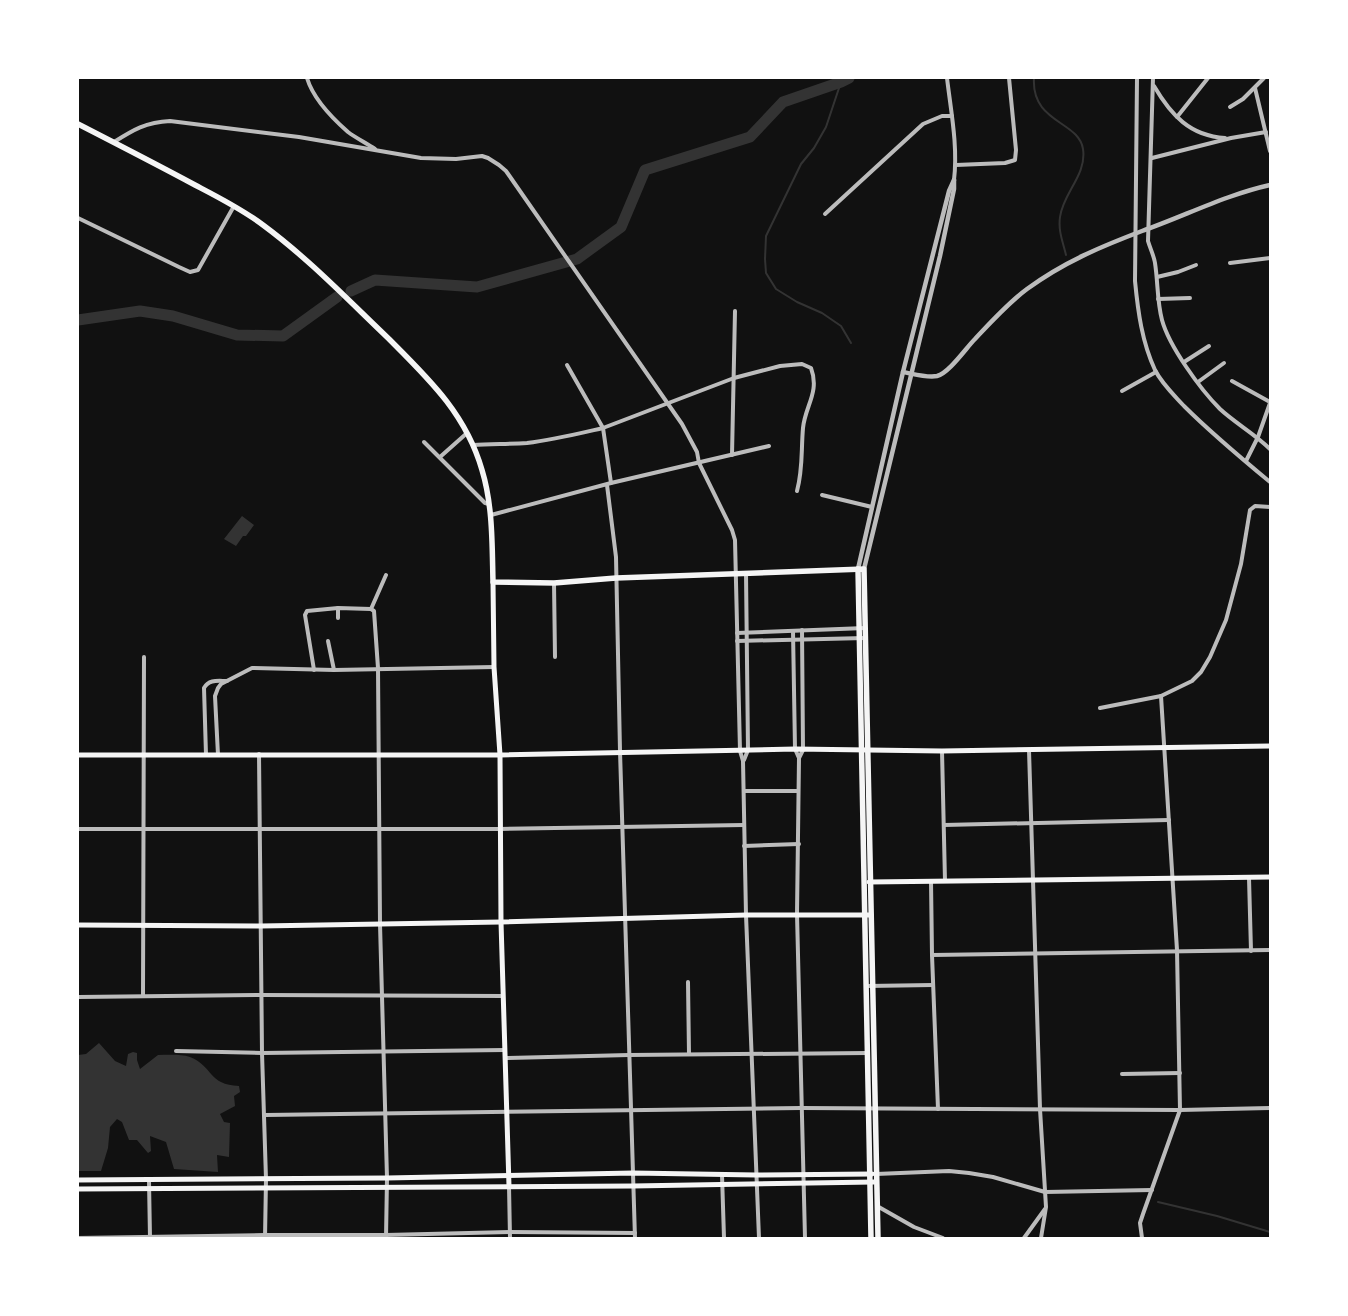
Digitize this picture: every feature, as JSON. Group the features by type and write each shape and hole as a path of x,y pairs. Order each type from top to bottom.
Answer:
{"main road":[{"path":"78,124 234,206 281,238 324,276 426,376 458,416 472,445 482,470 490,515 494,667 500,755 501,922 509,1186"},
{"path":"493,582 554,583 616,578 861,569 867,882 874,1053 872,1108"},
{"path":"78,755 500,755 620,751 795,749 942,751 1270,746"},
{"path":"867,882 1270,877"},
{"path":"78,925 261,926 501,922 746,914 868,915"},
{"path":"870,986 867,1053 872,1108 874,1174 871,1238"},
{"path":"78,1180 149,1181 633,1173 874,1174"},
{"path":"78,1189 633,1186 874,1182"},
{"path":"874,1182 878,1238"}],"street":[{"path":"307,78 309,85 324,107 348,132 377,150"},
{"path":"861,569 874,525 940,256 954,190 956,164 947,78"},
{"path":"956,164 1005,163 1015,160 1016,150 1009,78"},
{"path":"1137,78 1135,281 1142,330 1156,372 1171,392 1270,482"},
{"path":"1153,78 1148,241 1155,261 1158,300 1164,329 1184,362 1220,409 1258,437 1270,449"},
{"path":"1177,117 1208,78"},
{"path":"1230,107 1255,88 1264,78"},
{"path":"1153,84 1166,105 1177,117 1198,133 1231,138"},
{"path":"1255,88 1270,150"},
{"path":"825,214 923,124 942,116 952,116"},
{"path":"114,142 137,128 158,122 170,122 299,137 421,158 441,159 482,156 506,171 668,403 697,452 699,464 732,530 735,540 740,751 744,761"},
{"path":"1152,158 1231,138 1266,132"},
{"path":"861,569 868,523 903,372 949,191 954,180"},
{"path":"903,372 939,376 1028,289 1074,259 1118,239 1215,202 1270,185"},
{"path":"78,218 193,272 198,270 234,206"},
{"path":"934,254 940,256"},
{"path":"1230,263 1270,258"},
{"path":"1156,277 1178,272 1196,265"},
{"path":"928,278 934,279"},
{"path":"1158,300 1190,298"},
{"path":"732,455 735,311"},
{"path":"916,320 924,321"},
{"path":"1184,362 1209,346"},
{"path":"1198,382 1224,363"},
{"path":"472,445 525,443 560,438 603,428 734,378 766,369 806,364 811,368 814,390 804,424 803,464 797,491"},
{"path":"567,365 603,428 615,540 635,1238"},
{"path":"1122,391 1156,372"},
{"path":"1232,381 1270,403 1258,437 1246,461"},
{"path":"440,456 467,433"},
{"path":"424,442 485,503 489,504"},
{"path":"490,515 609,484 770,446"},
{"path":"884,456 890,457"},
{"path":"822,495 872,507"},
{"path":"1100,708 1161,696 1192,681 1201,672 1210,657 1228,611 1241,564 1250,510 1258,506 1270,507"},
{"path":"868,523 874,525"},
{"path":"746,573 748,750 744,761 744,846 759,1238"},
{"path":"386,575 372,609 374,612 378,668 380,924 386,1237"},
{"path":"554,583 555,657"},
{"path":"314,670 305,613 308,610 338,608 372,609"},
{"path":"338,608 338,618"},
{"path":"737,633 861,628"},
{"path":"802,630 803,750 799,758 798,914 805,1238"},
{"path":"793,631 795,749 799,758"},
{"path":"737,641 862,638"},
{"path":"328,641 334,670"},
{"path":"143,996 144,657"},
{"path":"218,755 215,696 218,688 252,668 334,670 494,667"},
{"path":"206,755 204,688 212,681 227,681"},
{"path":"1142,1238 1140,1223 1180,1110 1177,950 1161,696"},
{"path":"1029,750 1040,1109 1046,1207 1041,1238"},
{"path":"942,751 945,881"},
{"path":"259,754 263,995 262,1053 266,1179 264,1237"},
{"path":"744,791 798,791"},
{"path":"944,825 1169,820"},
{"path":"78,830 500,829 744,825"},
{"path":"744,846 799,844"},
{"path":"1249,878 1251,951"},
{"path":"930,881 938,1109"},
{"path":"932,954 1270,950"},
{"path":"688,982 689,1054"},
{"path":"870,986 933,985"},
{"path":"78,996 503,996"},
{"path":"176,1051 262,1053 505,1050"},
{"path":"505,1058 689,1054 874,1053"},
{"path":"1122,1074 1180,1073"},
{"path":"265,1115 801,1108 1180,1110 1270,1108"},
{"path":"874,1174 949,1171 969,1173 993,1177 1045,1192 1152,1190"},
{"path":"722,1174 724,1238"},
{"path":"149,1181 150,1238"},
{"path":"509,1186 510,1238"},
{"path":"877,1206 914,1227 943,1238"},
{"path":"1024,1238 1046,1207"},
{"path":"78,1238 386,1237 447,1233 510,1232 635,1233"},
{"path":"447,1233 447,1238"}],"shaded area":[{"path":"242,516 254,525 236,546 224,539"},
{"path":"99,1043 115,1061 126,1066 128,1054 133,1052 137,1053 140,1069 158,1055 186,1056 203,1065 216,1079 229,1085 239,1086 240,1092 234,1096 235,1106 220,1114 224,1122 230,1123 229,1157 217,1155 218,1172 174,1169 166,1142 150,1136 151,1151 148,1153 137,1140 129,1140 122,1122 117,1119 110,1127 108,1148 101,1171 78,1171 78,1055 86,1054"}],"waterway":[{"path":"351,291 375,280 477,287 577,259 621,227 645,170 750,137 783,102 849,78"},
{"path":"1034,78 1035,93 1040,104 1047,113 1073,132 1080,140 1083,149 1082,167 1065,200 1060,217 1060,232 1066,255"},
{"path":"841,82 826,127 814,148 801,164 766,236 765,259 766,273 776,289 797,302 822,313 841,326 851,343"},
{"path":"78,320 140,311 173,316 237,335 283,336 337,297"},
{"path":"1158,1202 1217,1216 1270,1232"}]}
